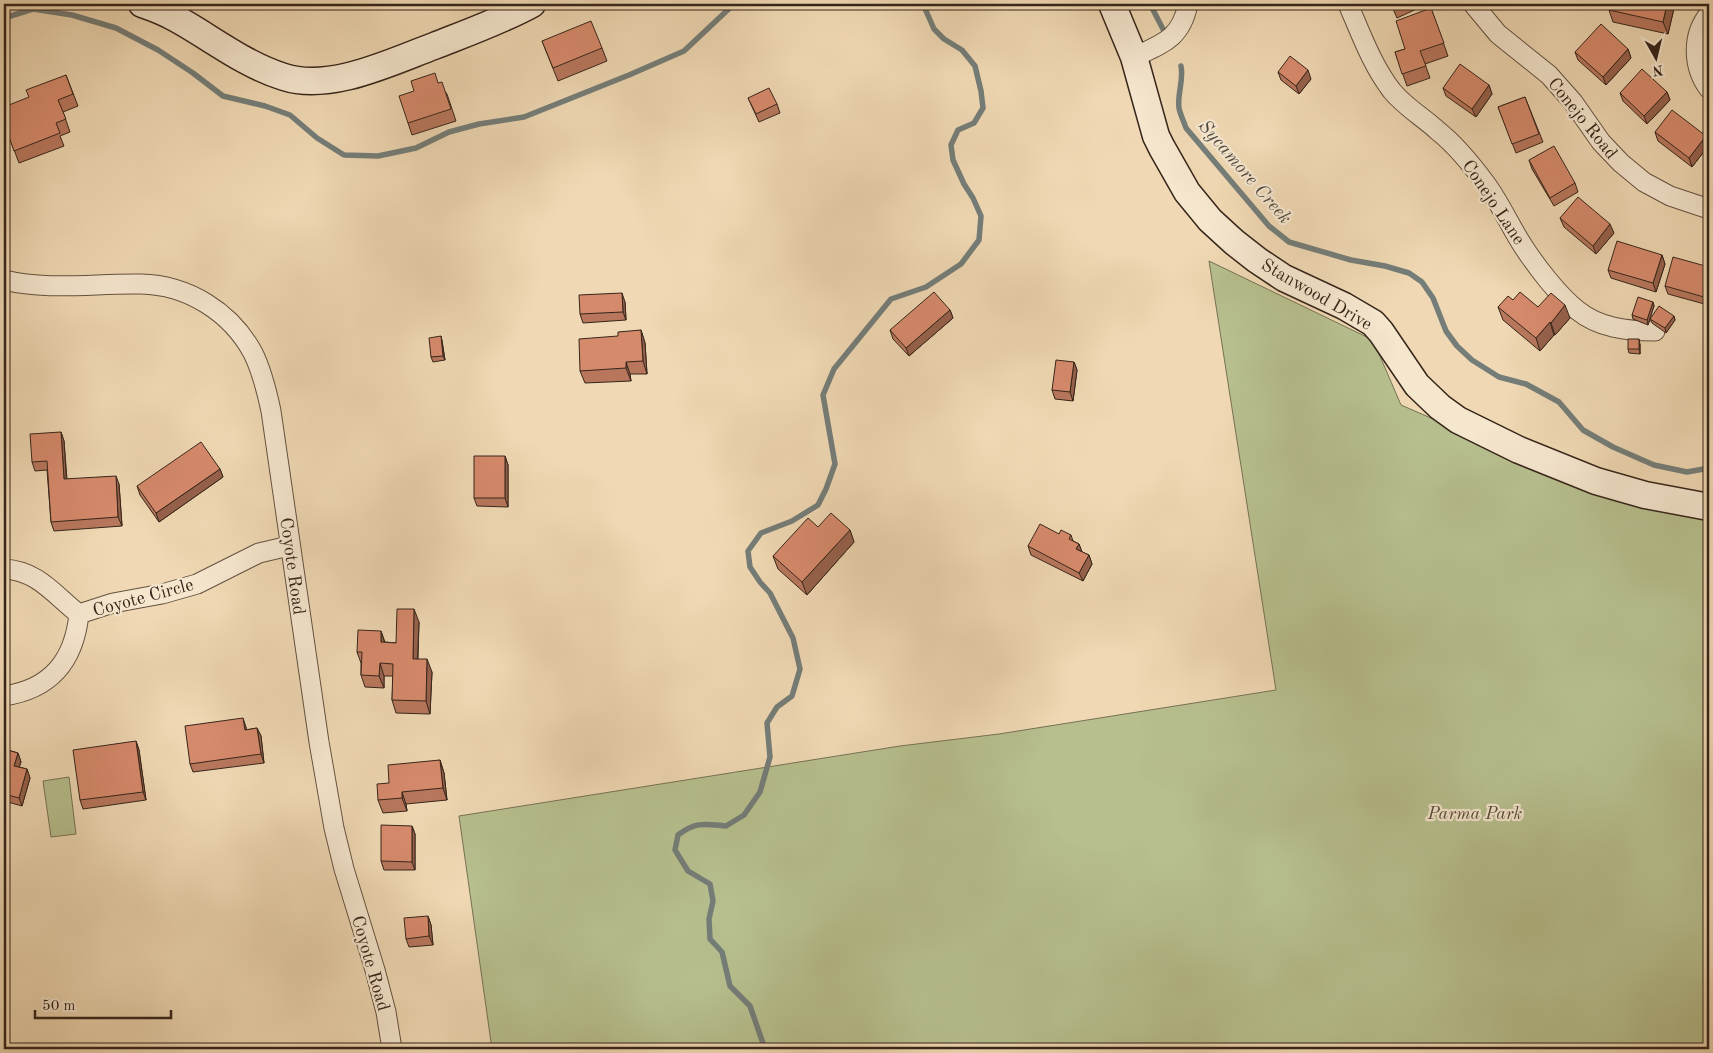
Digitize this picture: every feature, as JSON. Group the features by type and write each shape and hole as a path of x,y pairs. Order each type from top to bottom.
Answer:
{"main road":[{"path":"142,4 176,19 247,62 284,78 310,81 344,77 400,59 468,33 532,4"},
{"name":"Stanwood Drive","path":"1112,4 1134,57 1162,148 1187,192 1223,232 1257,260 1284,278 1353,310 1373,323 1417,385 1440,407 1458,420 1488,436 1572,472 1606,484 1645,495 1709,507"}],"street":[{"path":"1134,57 1166,43 1183,22 1188,4"},
{"name":"Conejo Lane","path":"1348,4 1370,55 1393,92 1408,107 1439,131 1465,157 1487,186 1524,248 1562,296 1578,310 1597,322 1618,329 1655,332"},
{"name":"Conejo Road","path":"1473,4 1498,34 1549,75 1573,102 1600,142 1621,163 1644,182 1670,196 1709,208"},
{"path":"1709,14 1701,29 1696,47 1698,66 1709,89"},
{"name":"Coyote Road","path":"4,280 52,286 163,285 184,291 202,300 228,320 240,332 253,354 268,394 318,742 334,828 344,869 375,970 386,1012 392,1049"},
{"name":"Coyote Circle","path":"79,614 113,603 162,594 197,584 259,554 289,546"},
{"name":"Coyote Circle","path":"4,569 19,571 40,580 79,614"},
{"name":"Coyote Circle","path":"4,696 24,692 39,686 61,667 74,643 78,630 79,614"}],"green space":[{"name":"Parma Park","path":"1209,261 1373,340 1401,405 1550,470 1709,512 1709,1049 492,1049 459,816 900,746 999,734 1276,690"},
{"path":"69,777 76,834 51,837 43,781"}],"building":[{"path":"1391,4 1407,4 1394,9"},
{"path":"1610,4 1667,4 1663,22 1609,10"},
{"path":"1431,8 1444,43 1420,51 1426,66 1402,74 1395,52 1405,49 1396,21"},
{"path":"591,21 602,48 553,68 542,41"},
{"path":"1601,24 1628,49 1603,77 1575,52"},
{"path":"1290,56 1308,70 1296,86 1278,72"},
{"path":"1460,64 1489,85 1472,109 1443,88"},
{"path":"1642,69 1667,92 1644,116 1620,93"},
{"path":"435,73 438,83 442,82 451,109 408,123 399,96 414,91 411,81"},
{"path":"66,75 73,94 58,100 66,119 56,123 60,133 14,151 4,123 4,107 29,97 26,90"},
{"path":"769,88 777,104 756,114 748,98"},
{"path":"1525,97 1539,134 1512,144 1498,107"},
{"path":"1672,110 1706,136 1689,158 1655,132"},
{"path":"1554,146 1575,183 1550,198 1529,160"},
{"path":"1578,197 1610,224 1593,246 1560,218"},
{"path":"1617,241 1662,255 1653,283 1608,270"},
{"path":"1673,257 1709,267 1709,280 1704,297 1665,286"},
{"path":"934,292 950,310 906,348 890,330"},
{"path":"1520,292 1538,307 1551,293 1565,305 1536,338 1498,307 1508,296 1513,300"},
{"path":"622,293 623,312 580,314 579,295"},
{"path":"1638,297 1653,302 1647,320 1632,315"},
{"path":"1659,306 1674,316 1665,328 1650,319"},
{"path":"641,330 643,361 626,362 626,368 580,371 579,339 618,336 618,332"},
{"path":"441,336 443,356 431,357 429,338"},
{"path":"1628,339 1639,339 1639,349 1628,349"},
{"path":"1056,360 1074,362 1070,392 1052,390"},
{"path":"61,432 64,479 116,476 118,517 51,522 47,461 32,462 30,434"},
{"path":"201,442 220,469 156,513 137,486"},
{"path":"474,456 505,456 505,498 474,498"},
{"path":"831,513 850,530 802,582 773,556 808,518 818,527"},
{"path":"1040,524 1059,534 1061,530 1071,535 1069,539 1079,544 1076,549 1089,555 1079,573 1028,546"},
{"path":"397,609 414,609 413,659 427,659 426,701 392,700 393,664 380,663 379,676 361,675 362,652 357,652 358,630 381,631 381,642 396,643"},
{"path":"243,718 245,730 257,728 261,754 190,764 185,726"},
{"path":"136,741 143,792 80,800 73,750"},
{"path":"4,749 18,753 14,766 27,769 19,798 4,794"},
{"path":"440,760 443,788 402,792 402,798 378,800 377,784 389,783 388,765"},
{"path":"381,825 412,826 412,862 381,861"},
{"path":"428,916 429,936 406,939 404,918"}],"waterway":[{"path":"4,18 33,9 72,15 116,28 158,50 223,96 265,106 290,115 317,138 344,155 378,156 416,148 449,132 479,124 524,117 629,75 684,51 734,4"},
{"path":"765,1049 750,1006 730,986 722,952 710,939 709,919 713,901 710,884 688,871 675,850 678,835 690,827 701,824 726,826 744,815 760,792 770,757 767,723 777,707 792,696 800,669 793,638 770,593 750,567 748,551 761,533 792,521 818,505 826,489 835,464 823,395 834,369 891,299 926,287 961,264 979,240 981,216 953,160 951,145 958,130 974,123 983,108 981,91 975,66 962,50 944,39 934,29 923,4"},
{"name":"Sycamore Creek","path":"1150,4 1164,31"},
{"name":"Sycamore Creek","path":"1181,66 1179,108 1186,128 1269,226 1289,242 1351,260 1385,266 1409,273 1422,282 1433,298 1446,331 1457,346 1472,360 1499,377 1526,384 1559,402 1583,430 1613,447 1654,465 1687,472 1709,468"}]}
